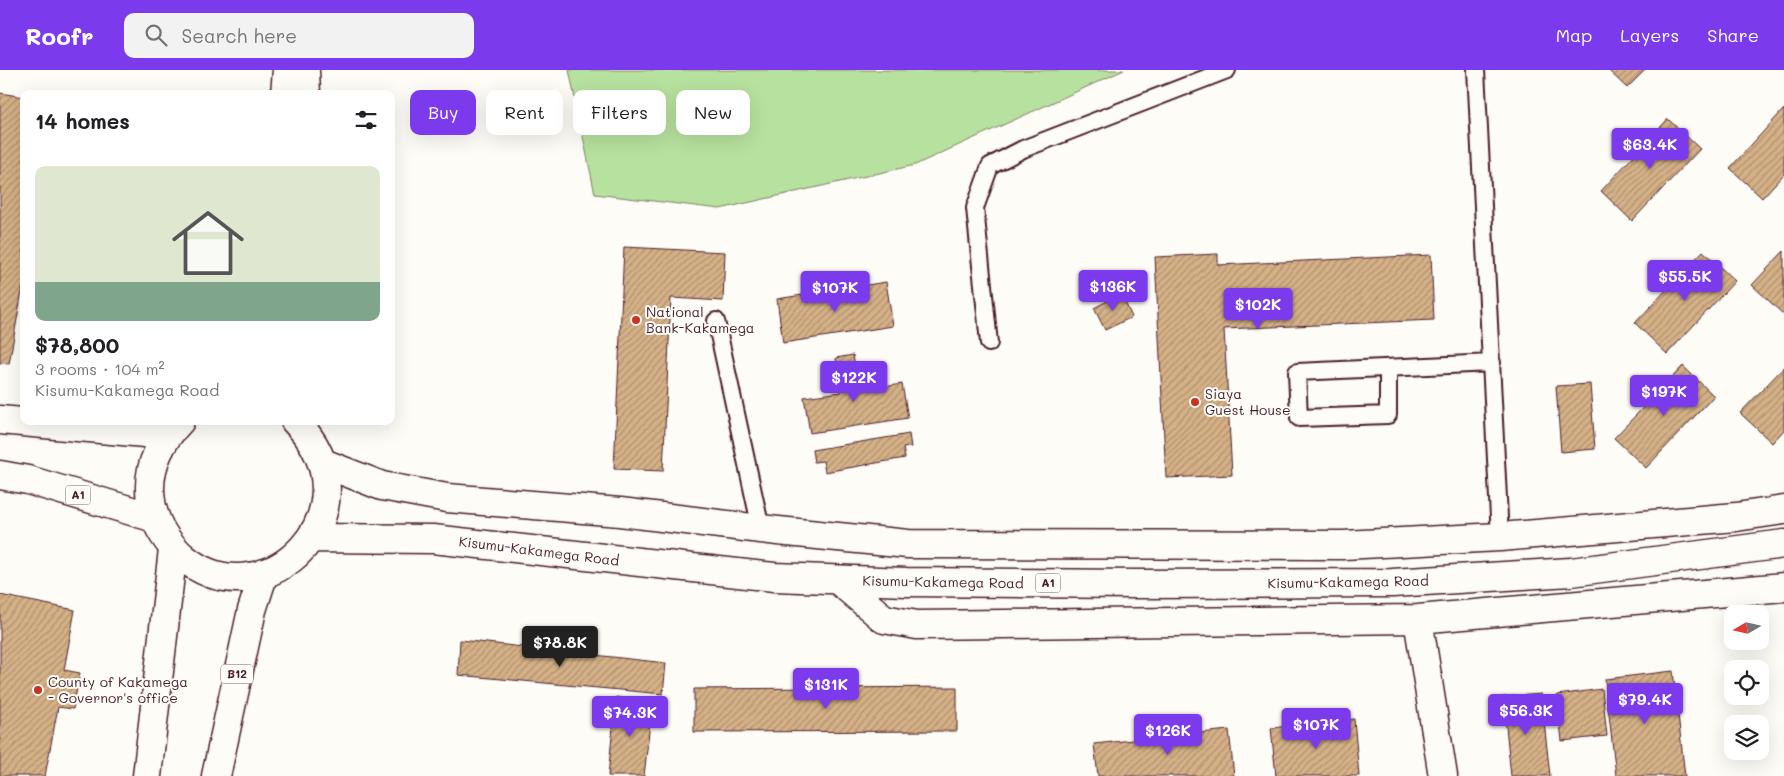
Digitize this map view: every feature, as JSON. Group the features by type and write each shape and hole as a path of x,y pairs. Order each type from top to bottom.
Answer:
{"main road":[{"path":"285,90 287,70"},
{"path":"305,70 306,90"},
{"path":"0,420 20,421"},
{"path":"109,425 174,428"},
{"path":"174,428 156,454 150,475 150,497 155,518 173,549 192,564 215,574 240,577 264,573 291,560 311,538 322,515 326,489 323,463 305,426"},
{"path":"323,463 382,486 447,498 620,512 761,529 918,544 1343,545 1500,537 1736,517 1784,510"},
{"name":"A1","path":"0,475 28,480 155,518"},
{"name":"Kisumu-Kakamega Road","path":"311,538 432,539 774,577 838,580 1136,584 1392,583 1571,572 1784,544"},
{"path":"147,776 173,549"},
{"name":"B12","path":"216,776 252,610 264,573"},
{"path":"838,580 884,619 917,625 1418,619 1784,588"},
{"path":"1418,619 1443,776"}],"lane":[{"path":"989,342 974,208 990,166 1023,149 1227,70"},
{"path":"1476,70 1500,537"},
{"path":"716,321 761,529"},
{"path":"1388,368 1388,415 1299,418 1297,372 1492,363"}],"green space":[{"path":"569,70 1124,70 915,165 720,209 595,194 583,135 666,135 666,90 573,90"}],"building":[{"path":"1608,70 1645,70 1627,88"},
{"path":"0,93 20,96 20,302 9,364 0,363"},
{"path":"1784,109 1784,174 1762,198 1730,168"},
{"path":"1668,119 1700,149 1632,221 1601,191"},
{"path":"624,247 725,252 723,301 671,298 663,471 614,469"},
{"path":"1703,251 1735,281 1667,354 1635,323"},
{"path":"1784,251 1784,315 1752,285"},
{"name":"Siaya Guest House","path":"1218,254 1218,265 1431,255 1434,320 1224,329 1232,475 1166,478 1155,257"},
{"path":"886,282 893,326 783,343 777,299"},
{"path":"1121,294 1132,317 1105,330 1094,308"},
{"path":"853,355 859,391 902,384 908,418 810,433 804,397 841,392 836,358"},
{"path":"1683,366 1714,396 1646,468 1614,438"},
{"path":"1784,367 1784,430 1772,443 1740,413"},
{"path":"1590,384 1595,449 1561,452 1556,386"},
{"path":"909,434 911,447 903,448 905,458 825,472 823,461 814,462 812,450"},
{"name":"County of Kakamega - Governor's office","path":"0,595 75,610 64,670 80,673 73,709 58,707 45,776 0,776"},
{"path":"460,640 666,663 663,694 458,675"},
{"path":"1673,671 1685,776 1616,776 1605,679"},
{"path":"957,687 957,731 694,732 694,689"},
{"path":"1602,689 1607,736 1562,741 1557,695"},
{"path":"1541,694 1550,776 1511,776 1503,697"},
{"path":"616,697 652,705 644,776 608,776"},
{"path":"1354,719 1359,776 1276,776 1271,728"},
{"path":"1229,730 1234,776 1098,776 1094,744"}],"place":[{"name":"National Bank-Kakamega","path":"636,320"},
{"name":"Siaya Guest House","path":"1195,402"},
{"name":"County of Kakamega - Governor's office","path":"38,690"}]}
